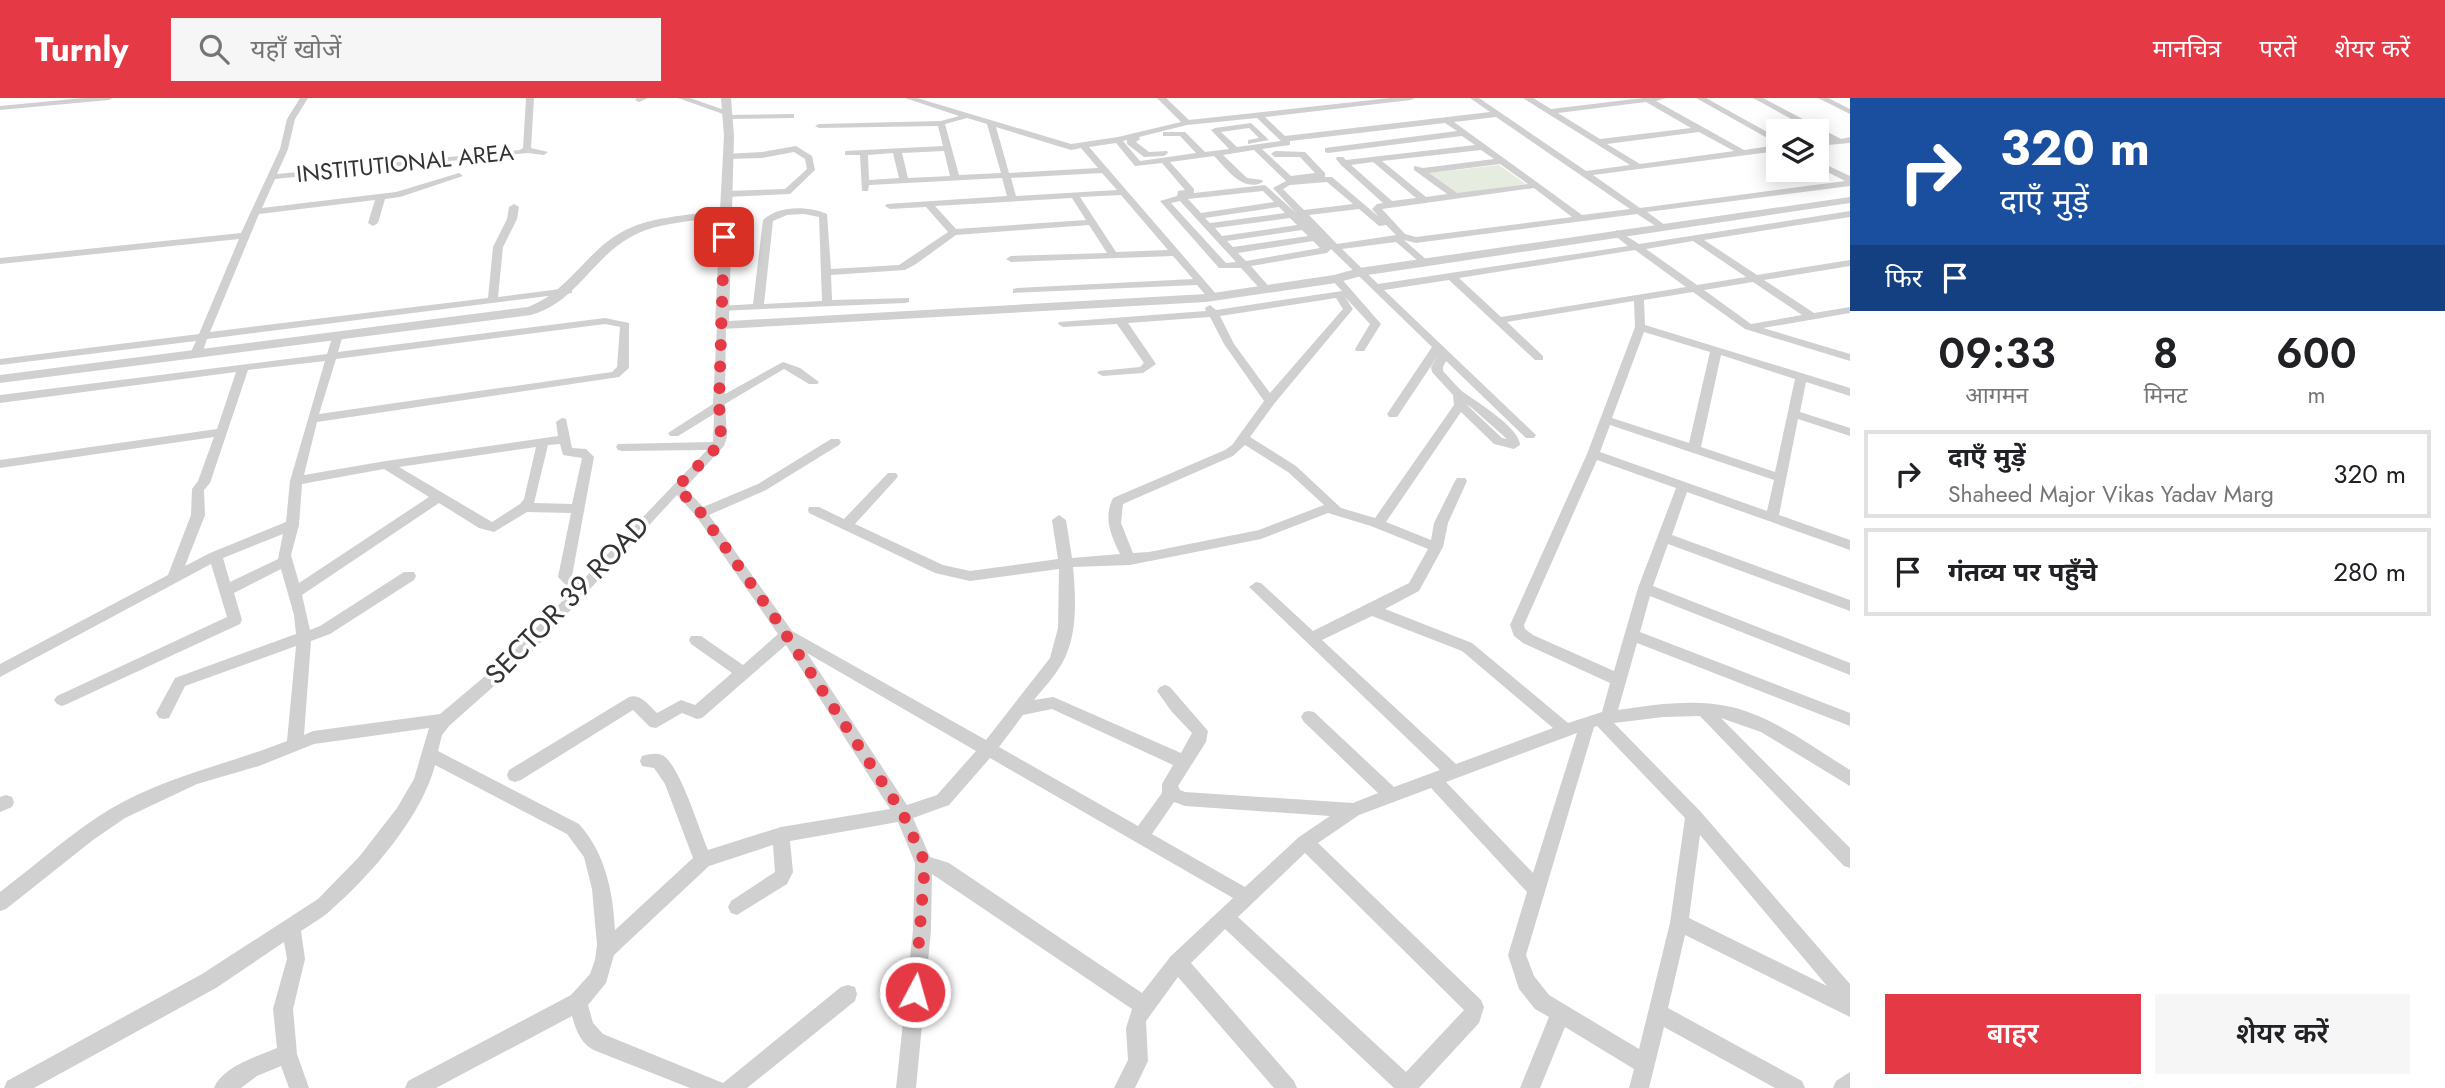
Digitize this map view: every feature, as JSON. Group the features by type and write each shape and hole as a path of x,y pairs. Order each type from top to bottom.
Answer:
{"street":[{"path":"0,108 108,98"},
{"path":"196,354 245,234 273,177 285,146 290,119 304,98"},
{"name":"INSTITUTIONAL AREA","path":"273,177 526,150 530,98"},
{"path":"682,98 726,115 790,116"},
{"path":"622,447 718,446 721,437 724,213 729,136 726,98"},
{"path":"909,98 1063,146 1084,146 1118,140 1187,123 1411,98"},
{"path":"1161,98 1187,123"},
{"path":"1474,98 1661,227"},
{"path":"1527,98 1639,167"},
{"path":"1550,112 1662,98"},
{"path":"1700,98 1766,134"},
{"path":"1757,98 1839,141"},
{"path":"1822,98 1850,113"},
{"path":"1648,100 1743,153"},
{"path":"1285,139 1497,114"},
{"path":"1260,116 1288,142 1260,152"},
{"path":"819,126 941,123 964,117"},
{"path":"1445,119 1580,218"},
{"path":"941,123 955,178"},
{"path":"991,125 1013,200"},
{"path":"1219,157 1233,148 1263,141 1265,136 1251,125 1214,130 1233,148 1303,154 1320,170 1322,176 1289,179 1260,152"},
{"path":"1599,142 1700,129"},
{"path":"1196,148 1151,155 1129,141 1180,132 1196,148 1204,156"},
{"path":"1328,150 1463,133"},
{"path":"1312,136 1390,204"},
{"path":"1118,140 1138,164 1204,156 1252,157 1261,161 1271,179 1247,183 1219,157"},
{"path":"1829,142 1850,140"},
{"path":"1084,146 1200,282 1210,298 1213,314 1229,344 1270,401"},
{"path":"1344,163 1481,146"},
{"path":"848,153 947,148"},
{"path":"726,194 787,192 811,170 809,158 796,149 762,155 728,156"},
{"path":"526,150 544,152"},
{"path":"897,150 904,181"},
{"path":"1583,174 1766,150"},
{"path":"864,152 865,186 904,181 1104,170"},
{"path":"1403,156 1455,196"},
{"path":"1374,159 1424,200"},
{"path":"1421,171 1500,161"},
{"path":"1165,162 1191,191 1169,194"},
{"path":"1829,170 1850,182"},
{"path":"257,211 410,193 459,176"},
{"path":"1424,263 1329,179 1288,183 1277,187 1297,214 1304,227 1327,250 1228,267 1219,264 1165,201 1265,188 1282,204 1297,214 1335,247 1530,435"},
{"path":"1534,186 1390,204 1377,209 1402,236 1411,240 1850,182"},
{"path":"890,206 1123,192"},
{"path":"1075,196 1113,255"},
{"path":"373,223 381,197"},
{"path":"1181,197 1266,289"},
{"path":"722,325 1210,298 1336,279 1359,272 1850,200"},
{"path":"1199,216 1282,204"},
{"path":"929,205 954,232"},
{"path":"1207,226 1361,206"},
{"path":"493,300 498,247 512,219 514,207"},
{"path":"758,307 770,216 816,212 824,216 827,304"},
{"path":"0,379 531,311 547,306 568,291 625,234 724,213"},
{"path":"1375,288 1850,214"},
{"path":"827,272 901,268 954,232 1092,222"},
{"path":"1218,239 1304,227"},
{"path":"1617,233 1749,327 1849,357"},
{"path":"0,261 245,234"},
{"path":"1229,251 1315,238"},
{"path":"1335,247 1399,239"},
{"path":"1696,239 1811,316"},
{"path":"1011,259 1175,253"},
{"path":"1500,320 1850,263"},
{"path":"1452,278 1539,358"},
{"path":"1130,560 1116,530 1114,507 1118,501 1229,453 1348,309 1336,279"},
{"path":"1017,291 1200,282"},
{"path":"0,362 568,291"},
{"path":"1063,324 1213,314 1344,294"},
{"path":"1344,294 1376,324 1360,349"},
{"path":"1618,680 1528,639 1519,632 1517,625 1606,420 1640,327 1639,298"},
{"path":"722,309 905,300"},
{"path":"1749,327 1850,310"},
{"path":"0,398 606,321 625,325 623,368 615,375 312,419"},
{"path":"1103,373 1143,370 1150,363 1121,321"},
{"path":"1640,327 1850,392"},
{"path":"295,743 304,638 285,561 296,481 338,335"},
{"path":"1376,523 1380,522 1460,400 1438,372 1441,349"},
{"path":"1392,414 1441,349"},
{"path":"1694,449 1716,351"},
{"path":"674,433 783,365 813,382"},
{"path":"173,579 198,514 198,489 204,483 243,369"},
{"path":"1772,518 1801,377"},
{"path":"1795,414 1850,432"},
{"path":"1606,420 1781,478"},
{"path":"562,422 567,452 582,452 588,457 565,577 579,590"},
{"path":"0,464 221,432"},
{"path":"1243,438 1292,469 1335,508 1436,547"},
{"path":"296,481 565,439"},
{"path":"386,465 484,525 494,527 525,507 530,499 543,441"},
{"path":"701,513 762,487 835,442"},
{"name":"SECTOR 39 ROAD","path":"444,720 522,653 718,446"},
{"path":"1593,454 1850,545"},
{"path":"846,525 892,476"},
{"path":"1312,638 1373,610 1414,587 1436,547 1441,523 1461,481"},
{"path":"677,487 701,513 787,635 903,814 925,863 922,930 906,1088"},
{"path":"1644,1064 1542,1002 1526,982 1517,955 1536,890 1598,720 1618,680 1645,588 1684,487"},
{"path":"295,593 437,498"},
{"path":"525,507 577,509"},
{"path":"814,510 956,574 970,576 1067,563 1130,560 1261,534 1323,509 1335,508"},
{"path":"605,951 703,860 781,835 903,814 943,800 989,748 1056,661 1061,649 1065,635 1067,563 1059,520"},
{"path":"0,671 215,556 292,525"},
{"path":"1663,537 1850,606"},
{"path":"62,700 235,620 215,556"},
{"path":"227,590 285,561"},
{"path":"164,713 180,682 304,638 339,622 409,576"},
{"path":"1255,587 1453,772"},
{"path":"1645,588 1850,669"},
{"path":"1373,610 1467,647 1566,730"},
{"path":"515,775 634,701 656,722 681,706 697,713 787,635"},
{"path":"787,635 1247,897"},
{"path":"1631,635 1850,720"},
{"path":"696,640 743,673"},
{"path":"1141,836 1172,792 1170,783 1200,737 1200,731 1177,708 1165,691"},
{"path":"1018,710 1053,703 1184,762"},
{"path":"1703,709 1850,860"},
{"path":"1124,1088 1138,1061 1137,1019 1178,962 1305,842 1353,810 1598,720 1703,709 1736,714 1758,724 1850,779"},
{"path":"1309,717 1391,795"},
{"path":"0,903 87,835 143,800 193,778 259,759 313,738 444,720"},
{"path":"14,1088 209,981 291,927 341,889 376,849 412,799 423,778 436,730 444,720"},
{"path":"1598,720 1694,816 1850,998"},
{"path":"415,1088 578,1002 601,973 605,951 604,900 596,865 587,845 573,829 428,754"},
{"path":"648,761 658,761 672,780 703,860"},
{"path":"1433,779 1536,890"},
{"path":"1172,792 1185,799 1353,810"},
{"path":"1639,1088 1679,923 1694,816"},
{"path":"737,907 781,878 784,872 781,835"},
{"path":"1225,917 1408,1087 1472,1016 1474,1007 1305,842"},
{"path":"925,863 943,869 1144,1006"},
{"path":"1679,923 1850,1007"},
{"path":"291,927 296,958 283,1009 287,1054 299,1088"},
{"path":"1178,962 1287,1088"},
{"path":"731,1088 848,994"},
{"path":"578,1002 585,1028 596,1041 715,1088"},
{"path":"1656,1012 1795,1088"},
{"path":"1530,1088 1560,1014"},
{"path":"224,1088 250,1069 287,1054"},
{"path":"1843,1088 1850,1082"}],"shaded area":[{"path":"1499,165 1526,184 1455,194 1428,173"}],"route":[{"path":"724,237 719,403 721,437 718,446 677,487 701,513 787,635 916,837 925,863 922,930 915,992"}]}
